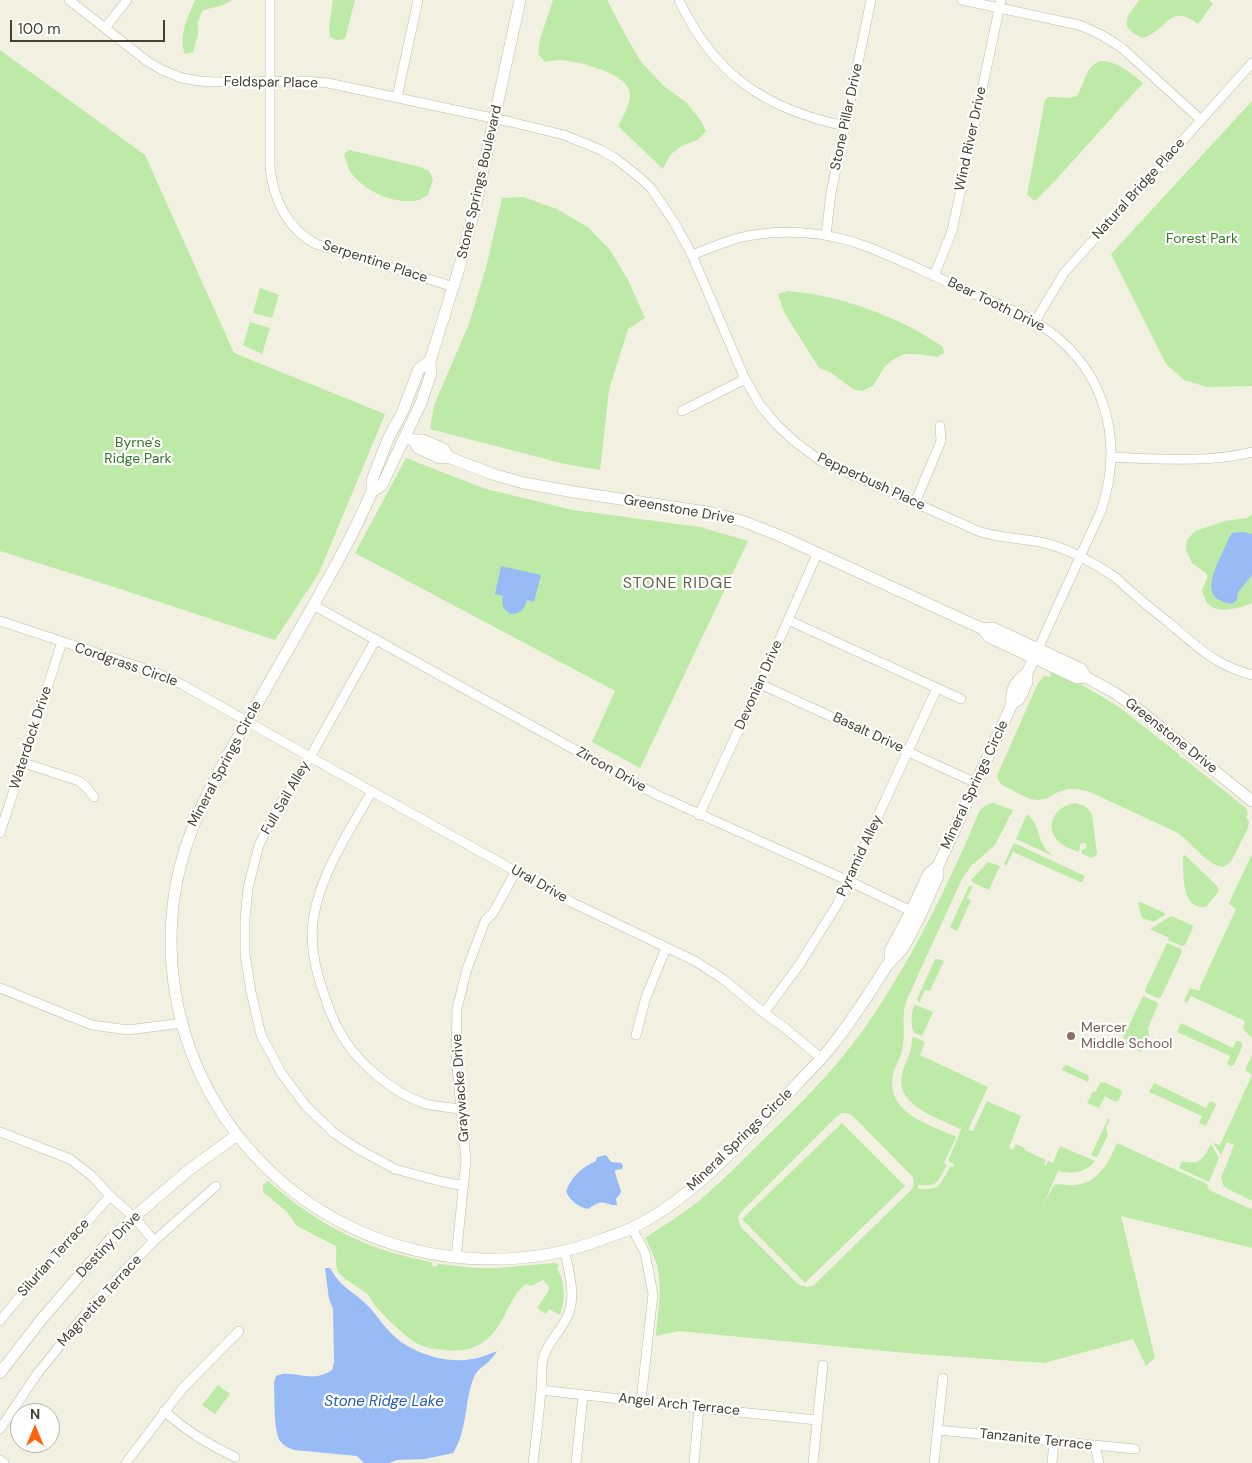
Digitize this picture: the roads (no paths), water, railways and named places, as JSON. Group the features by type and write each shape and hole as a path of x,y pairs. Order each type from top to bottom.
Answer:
{"street":[{"name":"Feldspar Place","path":"69,0 147,61 162,70 182,78 215,82 304,81 328,84 495,119"},
{"path":"105,28 127,0"},
{"name":"Serpentine Place","path":"270,0 270,167 276,196 289,221 298,232 326,248 454,287"},
{"path":"397,97 418,0"},
{"name":"Stone Springs Boulevard","path":"409,439 428,384 431,373 430,361 454,287 475,207 520,0"},
{"path":"679,0 687,17 711,53 745,85 786,109 810,118 845,126"},
{"name":"Stone Pillar Drive","path":"826,235 831,193 871,0"},
{"path":"962,0 1000,4 1078,25 1108,38 1122,48 1201,120"},
{"name":"Wind River Drive","path":"934,276 952,231 1000,4"},
{"name":"Natural Bridge Place","path":"1035,321 1064,273 1252,63"},
{"name":"Pepperbush Place","path":"495,119 564,135 601,150 639,177 650,188 674,222 692,255 746,380 760,405 794,441 821,461 988,535 1050,544 1062,548 1103,569 1114,577 1204,653 1221,664 1252,675"},
{"name":"Bear Tooth Drive","path":"692,255 740,238 765,234 796,233 826,235 864,245 1035,321 1065,344 1089,374 1098,392 1110,429 1112,457 1107,494 1101,511 1036,653"},
{"name":"Stone Springs Boulevard","path":"392,431 405,405 419,369 430,361"},
{"path":"682,412 746,380"},
{"path":"915,503 941,441 940,426"},
{"name":"Greenstone Drive","path":"392,431 409,439 423,440 444,449 448,457 492,474 534,485 697,510 728,517 761,528 983,629 989,637 1081,669 1086,677 1138,710 1252,801"},
{"name":"Mineral Springs Circle","path":"392,431 372,480 372,492 351,536 196,815 178,876 172,914 172,948 176,994 182,1023 202,1077 213,1099 237,1135 261,1163 294,1192 337,1221 381,1240 416,1251 456,1258 520,1259 565,1252 632,1228 667,1208 698,1185 762,1122 830,1049 890,961 890,951 915,913 929,872 938,866 1012,704 1011,695 1018,679 1027,674 1036,653"},
{"name":"Mineral Springs Circle","path":"372,492 382,485 409,439"},
{"path":"1112,457 1204,459 1235,456 1252,452"},
{"name":"Devonian Drive","path":"699,815 818,554"},
{"name":"Zircon Drive","path":"312,605 655,794 849,881 915,913"},
{"path":"788,620 961,700"},
{"name":"Cordgrass Circle","path":"0,622 155,672 247,721"},
{"name":"Full Sail Alley","path":"376,640 310,757 276,810 259,844 248,888 245,919 245,954 251,992 261,1035 282,1074 306,1106 334,1133 358,1149 395,1169 439,1182 464,1186"},
{"name":"Waterdock Drive","path":"0,833 62,642"},
{"name":"Basalt Drive","path":"760,684 976,783"},
{"name":"Pyramid Alley","path":"764,1013 800,965 837,905 937,688"},
{"name":"Ural Drive","path":"247,721 571,902 695,961 724,979 821,1058"},
{"path":"24,763 79,781 94,797"},
{"path":"372,791 324,878 314,916 313,951 318,978 340,1034 359,1059 381,1079 401,1092 424,1103 460,1109"},
{"name":"Graywacke Drive","path":"456,1258 466,1160 456,1057 457,1009 467,969 485,920 493,913 516,871"},
{"path":"636,1034 646,997 666,948"},
{"path":"0,988 92,1025 128,1030 182,1023"},
{"path":"0,1132 70,1159 93,1177 110,1196 134,1217 154,1241"},
{"name":"Destiny Drive","path":"0,1373 26,1338 111,1239 189,1170 237,1135"},
{"name":"Magnetite Terrace","path":"0,1429 43,1366 93,1305 154,1241 216,1186"},
{"name":"Silurian Terrace","path":"0,1321 110,1196"},
{"path":"632,1228 645,1253 650,1272 652,1294 641,1401"},
{"path":"533,1463 542,1364 546,1350 565,1323 572,1305 573,1292 565,1252"},
{"path":"126,1463 182,1389 239,1330"},
{"path":"813,1463 823,1366"},
{"path":"934,1463 943,1378"},
{"name":"Angel Arch Terrace","path":"541,1390 818,1420"},
{"path":"576,1463 583,1395"},
{"path":"694,1463 699,1408"},
{"path":"164,1411 188,1431 235,1457"},
{"name":"Tanzanite Terrace","path":"938,1430 1136,1449"},
{"path":"1052,1463 1054,1441"},
{"path":"1095,1446 1099,1463"},
{"path":"0,1460 4,1463"}],"water":[{"path":"1243,532 1252,534 1252,575 1238,592 1237,600 1232,604 1217,599 1213,594 1213,576 1232,533"},
{"path":"501,566 541,575 534,602 527,600 523,609 519,612 510,614 502,604 503,596 495,594"},
{"path":"606,1155 611,1162 621,1163 623,1166 622,1169 615,1170 621,1191 616,1199 617,1205 601,1202 588,1209 581,1207 572,1201 568,1195 566,1191 568,1186 574,1176 582,1169 596,1161 597,1157"},
{"name":"Stone Ridge Lake","path":"325,1268 330,1268 336,1278 364,1302 393,1335 419,1352 440,1358 462,1360 479,1358 497,1351 474,1377 464,1425 453,1453 425,1459 397,1460 389,1463 364,1463 357,1456 294,1450 281,1442 278,1437 276,1423 274,1383 276,1376 289,1374 316,1376 332,1370 334,1362 333,1309 329,1299"}],"place":[{"name":"Mercer Middle School","path":"1071,1036"}],"district":[{"name":"STONE RIDGE","path":"678,584"}],"park label":[{"name":"Forest Park","path":"1202,239"},
{"name":"Byrne's Ridge Park","path":"138,452"}]}
